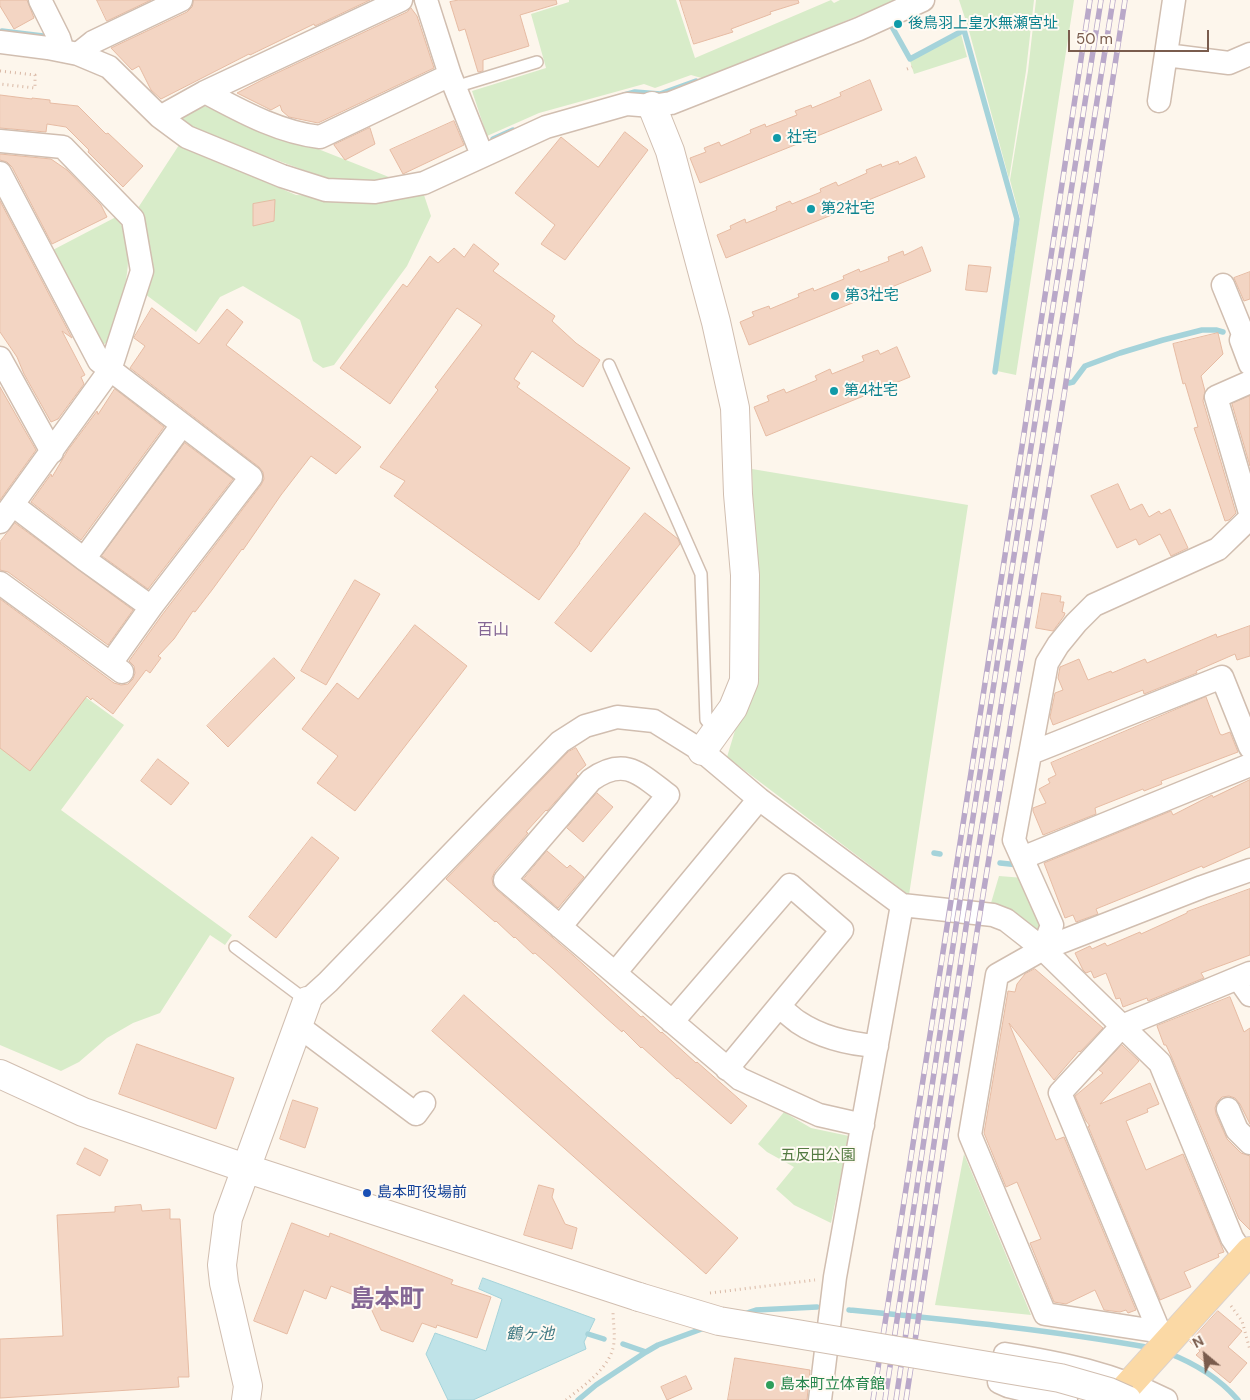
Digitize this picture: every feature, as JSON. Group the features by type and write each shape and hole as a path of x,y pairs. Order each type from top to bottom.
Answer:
{"main road":[{"path":"1124,1394 1163,1342 1215,1290 1247,1254"}],"street":[{"path":"40,0 59,38 70,52"},
{"path":"70,52 181,0"},
{"path":"160,118 205,92 401,0"},
{"path":"427,0 452,81 482,155"},
{"path":"0,42 70,52 109,67 160,118 187,137 282,176 326,190 375,192 424,183 546,127 627,104 652,106 671,102 850,33 923,0"},
{"path":"1159,101 1174,0"},
{"path":"1166,55 1229,63 1250,54"},
{"path":"205,92 257,119 304,135 320,137 452,81"},
{"path":"652,106 670,151 716,322 735,408 738,494 745,575 744,681 733,708 702,752"},
{"path":"0,141 63,147 133,219 142,271 110,370 7,513 84,559 151,607"},
{"path":"0,173 98,361 251,477 151,607 116,667 0,583"},
{"path":"1223,285 1246,332 1242,340 1250,364"},
{"path":"0,358 52,452"},
{"path":"1250,382 1216,396 1250,513"},
{"path":"84,559 182,425"},
{"path":"1043,950 1052,925 1014,840 1047,662 1058,645 1094,605 1218,549 1250,518"},
{"path":"1031,754 1222,677 1250,747"},
{"path":"246,1400 248,1386 224,1283 222,1265 228,1218 302,1013 328,982 560,742 585,726 618,717 654,721 702,752 760,799 902,906 993,915 1006,920 1043,950 1160,1063 1232,1238 1247,1254"},
{"path":"1022,858 1250,765"},
{"path":"560,927 668,795 637,771 622,767 603,772 592,780 505,880 560,927 614,973 727,1069 740,1079 818,1115 863,1125"},
{"path":"614,973 760,799"},
{"path":"1163,1342 1045,1314 970,1135 997,975 1043,950 1250,870"},
{"path":"672,1022 790,884 842,930 727,1069"},
{"path":"820,1400 836,1277 902,906"},
{"path":"1163,1342 1060,1093 1122,1026 1246,982"},
{"path":"779,1007 810,1029 835,1039 854,1044 877,1046"},
{"path":"302,1013 416,1115"},
{"path":"0,1074 83,1112 245,1168 718,1321 1060,1378 1109,1392 1166,1400"},
{"path":"1228,1110 1237,1130 1250,1143"},
{"path":"1066,1400 1008,1386 999,1382 1005,1354 1073,1366 1124,1394"}],"lane":[{"path":"452,81 537,62"},
{"path":"609,365 702,574 706,720 718,730"},
{"path":"235,947 302,1013"}],"path":[{"path":"0,72 35,76 35,88 0,84"},
{"path":"704,1294 836,1277"},
{"path":"1215,1290 1242,1321 1250,1350"},
{"path":"566,1400 592,1378 610,1358 614,1343 613,1308"}],"green space":[{"path":"569,0 676,0 695,58 831,0 834,3 840,0 896,0 705,79 691,75 655,88 644,84 539,113 487,136 472,91 546,68 531,14 569,2"},
{"path":"959,0 1034,0 1026,71 1009,179 968,27"},
{"path":"1036,0 1074,0 1016,375 997,371 1020,218 1010,180 1028,71"},
{"path":"961,34 967,57 914,74 910,61"},
{"path":"200,105 227,113 394,179 367,183 331,180 194,130 177,117"},
{"path":"179,145 296,195 325,196 422,189 431,216 407,266 334,365 323,368 313,361 300,320 243,286 220,297 196,332 145,294 136,211"},
{"path":"116,217 126,235 128,265 124,292 107,342 103,345 49,252"},
{"path":"752,469 968,505 909,895 727,757 743,704 756,590"},
{"path":"0,635 124,725 61,810 232,935 225,945 210,935 160,1013 133,1023 107,1038 79,1062 61,1071 0,1045"},
{"path":"999,876 1024,878 1043,920 1039,929 1034,931 1010,910 991,903"},
{"name":"五反田公園","path":"784,1112 811,1128 849,1136 831,1223 794,1205 776,1189 794,1167 767,1152 758,1144"},
{"path":"964,1154 1031,1315 935,1305"}],"water":[{"name":"鶴ヶ池","path":"483,1278 595,1319 584,1342 586,1349 473,1400 448,1400 426,1354 435,1333 486,1351 502,1299 479,1289"}],"building":[{"path":"0,0 27,0 34,18 14,29 0,6"},
{"path":"97,0 151,0 107,21"},
{"path":"194,0 370,0 249,54 161,99 151,90 139,66 132,70 111,48 187,12 192,7"},
{"path":"459,0 556,0 557,4 520,15 529,46 483,60 483,71 478,72 465,29 459,31 450,2"},
{"path":"680,0 798,0 799,3 770,12 771,14 731,29 733,32 694,44"},
{"path":"411,8 417,16 434,68 318,123 289,117 282,111 280,105 271,110 237,93 407,12"},
{"name":"社宅","path":"870,80 882,110 700,183 690,158 706,152 704,148 719,142 721,146 751,133 750,130 765,124 766,127 797,115 795,111 811,105 812,108 841,96 840,93"},
{"path":"0,95 50,100 50,103 78,106 106,134 108,133 143,166 123,187 66,127 47,124 46,132 0,128"},
{"path":"454,121 464,145 403,174 390,150"},
{"path":"370,128 375,144 345,160 334,145"},
{"path":"625,132 648,150 565,260 541,244 555,225 515,193 561,137 598,167"},
{"path":"0,154 51,159 67,170 101,205 107,217 52,244 12,167 7,162 0,160"},
{"name":"第2社宅","path":"916,157 925,177 726,258 717,235 731,229 730,226 745,219 746,223 777,210 776,207 790,201 792,204 821,192 820,189 836,182 838,186 867,173 866,170 881,164 882,167 898,161 899,164"},
{"path":"275,200 274,221 253,226 253,204"},
{"path":"0,201 72,338 62,331 85,375 81,377 84,384 58,419 51,422 24,374 17,357 0,332"},
{"path":"474,244 499,264 493,271 555,316 552,321 576,343 600,360 583,387 532,351 514,379 520,383 517,387 630,468 539,600 394,496 405,481 380,467 438,390 435,387 482,325 457,308 390,404 340,368 403,284 407,287 430,256 438,263 454,248 464,257"},
{"name":"第3社宅","path":"922,247 931,271 749,345 740,322 754,316 752,312 769,306 770,309 799,297 798,294 813,288 814,291 844,279 843,276 859,269 860,272 889,261 888,257 903,251 904,255"},
{"path":"969,265 991,267 987,292 966,290"},
{"path":"1250,272 1250,299 1244,301 1234,278"},
{"path":"152,308 199,344 227,309 243,322 226,345 361,447 336,474 311,456 243,550 195,612 193,611 174,639 158,656 161,658 150,673 146,670 113,714 87,696 30,771 0,748 0,599 114,683 128,684 133,679 135,673 134,666 129,661 264,479 263,472 259,467 130,368 145,346 134,338"},
{"path":"1218,333 1223,354 1201,376 1205,391 1203,401 1236,513 1229,520 1225,521 1194,428 1198,427 1185,383 1183,384 1173,344"},
{"name":"第4社宅","path":"897,347 910,377 766,436 754,407 769,401 767,396 784,389 786,393 817,380 815,376 830,369 832,374 864,361 862,356 878,350 880,354"},
{"path":"0,387 36,450 0,500"},
{"path":"115,389 164,427 81,540 31,502 51,474 52,477 68,450 97,411 98,414"},
{"path":"1250,396 1250,466 1232,404"},
{"path":"185,443 233,479 148,589 102,556"},
{"path":"1118,484 1130,510 1142,504 1149,517 1159,511 1161,514 1170,509 1188,548 1171,556 1160,534 1139,545 1136,539 1117,548 1091,496"},
{"path":"645,513 678,539 680,544 591,652 555,623"},
{"path":"15,523 133,610 108,645 8,572 0,570 0,542"},
{"path":"355,580 380,594 326,685 301,671"},
{"path":"1042,593 1061,596 1060,602 1064,602 1062,612 1065,613 1064,616 1053,631 1036,628"},
{"path":"415,625 467,666 355,811 317,783 338,756 302,729 337,683 358,699"},
{"path":"1250,626 1250,656 1237,660 1235,654 1196,671 1197,673 1144,694 1143,690 1053,725 1050,717 1055,693 1063,690 1058,678 1060,667 1079,659 1088,680 1111,671 1112,673 1145,659 1147,663 1216,634 1217,637"},
{"path":"274,658 295,678 228,747 207,726"},
{"path":"1206,697 1220,734 1230,732 1238,752 1161,781 1162,784 1144,791 1143,789 1095,808 1096,814 1043,835 1033,808 1046,803 1039,789 1050,783 1048,779 1056,775 1051,763"},
{"path":"576,748 586,765 576,774 578,776 547,811 526,832 528,833 495,871 492,878 493,885 641,1017 643,1016 747,1106 731,1124 641,1048 623,1030 622,1032 535,953 533,954 446,879 568,752"},
{"path":"158,759 189,783 171,805 141,781"},
{"path":"1250,780 1250,847 1203,868 1202,866 1096,909 1098,914 1076,922 1073,915 1065,918 1044,863 1171,811 1173,815 1212,795 1213,797"},
{"path":"597,793 613,807 583,842 567,828"},
{"path":"312,837 339,858 276,938 249,917"},
{"path":"547,851 567,868 570,865 584,877 558,908 524,879"},
{"path":"1250,889 1250,955 1201,973 1204,978 1148,1001 1147,998 1123,1007 1120,998 1116,999 1106,973 1094,978 1091,971 1086,973 1075,953 1090,946 1092,949 1105,943 1107,946 1140,932 1141,934 1187,912"},
{"path":"1035,969 1103,1028 1079,1051 1054,1080 1009,1023 1056,1140 1064,1137 1136,1310 1128,1313 1126,1310 1120,1312 1104,1310 1095,1290 1066,1304 1054,1302 1030,1243 1041,1239 1017,1182 1006,1187 984,1133 1008,991 1015,992 1017,984 1025,974"},
{"path":"464,995 738,1238 706,1274 432,1031"},
{"path":"1230,997 1244,1032 1250,1028 1250,1124 1235,1098 1229,1096 1222,1097 1217,1102 1215,1108 1227,1139 1241,1153 1250,1156 1250,1230 1239,1219 1157,1026"},
{"path":"137,1044 234,1078 216,1129 119,1094"},
{"path":"1122,1045 1139,1061 1100,1104 1150,1083 1159,1104 1147,1109 1148,1112 1126,1121 1146,1170 1183,1154 1224,1252 1218,1254 1219,1257 1184,1272 1191,1287 1160,1300 1088,1126 1090,1126 1075,1096 1103,1073 1099,1070"},
{"path":"293,1100 318,1108 305,1148 280,1139"},
{"path":"85,1148 108,1160 100,1176 77,1164"},
{"path":"539,1185 554,1189 552,1197 565,1224 577,1228 572,1249 524,1235"},
{"path":"141,1205 142,1211 170,1209 170,1219 180,1219 189,1377 178,1377 179,1387 0,1398 0,1339 63,1336 57,1215 115,1212 115,1207"},
{"path":"292,1223 329,1237 330,1233 453,1280 451,1284 491,1297 477,1338 437,1325 436,1328 422,1323 413,1342 381,1330 367,1300 331,1286 326,1299 304,1290 287,1334 254,1321"},
{"path":"1218,1311 1242,1331 1228,1347 1247,1363 1230,1383 1196,1355 1200,1351 1190,1342"},
{"name":"島本町立体育館","path":"735,1358 810,1370 807,1400 728,1400"},
{"path":"686,1376 692,1389 667,1400 661,1387"}],"waterway":[{"path":"886,27 891,25 910,59 964,30 1017,219 995,372"},
{"path":"2,31 43,36"},
{"path":"624,95 635,92 660,94 696,81"},
{"path":"493,139 513,130"},
{"path":"1069,383 1073,382 1085,366 1120,353 1202,330 1223,332"},
{"path":"934,853 940,854"},
{"path":"1000,863 1019,865"},
{"path":"744,1314 756,1310 817,1307"},
{"path":"849,1310 1039,1331 1152,1348"},
{"path":"623,1344 646,1352 658,1345 707,1327"},
{"path":"588,1334 604,1339"},
{"path":"578,1400 596,1385 646,1352"},
{"path":"1168,1353 1206,1372 1238,1400"}],"railway":[{"path":"873,1400 1090,0"},
{"path":"885,1400 956,926 1101,0"},
{"path":"896,1400 966,927 1113,0"},
{"path":"906,1400 977,932 1062,408 1125,0"}],"place":[{"name":"後鳥羽上皇水無瀬宮址","path":"898,24"},
{"name":"社宅","path":"777,138"},
{"name":"第2社宅","path":"811,209"},
{"name":"第3社宅","path":"835,296"},
{"name":"第4社宅","path":"834,391"},
{"name":"島本町役場前","path":"367,1193"},
{"name":"島本町立体育館","path":"770,1385"}],"district":[{"name":"百山","path":"493,631"},
{"name":"島本町","path":"387,1300"}]}
